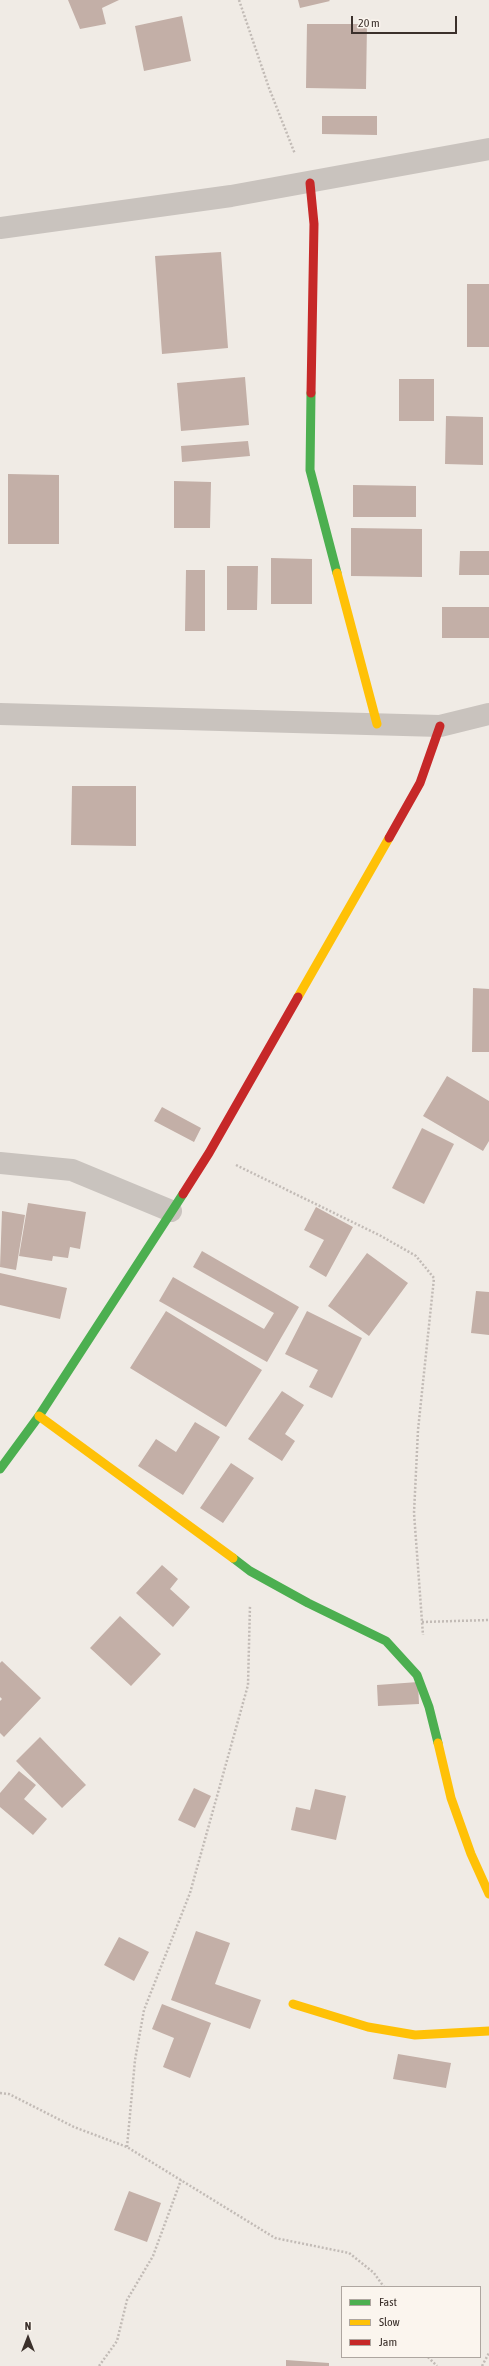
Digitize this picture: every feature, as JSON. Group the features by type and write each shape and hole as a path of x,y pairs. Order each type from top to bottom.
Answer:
{"street":[{"path":"0,228 307,183 489,149"},
{"path":"307,183 314,224 310,470 377,724"},
{"path":"0,714 440,726 489,714"},
{"path":"0,1469 39,1416 209,1153 420,783 440,726"},
{"path":"0,1163 72,1170 171,1211"},
{"path":"39,1416 250,1571 308,1603 386,1641 417,1675 429,1708 451,1798 471,1854 489,1894"},
{"path":"293,2004 368,2027 414,2035 489,2031"}],"path":[{"path":"239,0 269,88 307,183"},
{"path":"209,1153 381,1236 416,1256 434,1278 418,1430 414,1513 423,1638"},
{"path":"127,2147 135,2060 144,2010 190,1893 248,1685 250,1571"},
{"path":"422,1622 489,1620"},
{"path":"0,2094 9,2094 74,2127 127,2147 275,2238 349,2253 374,2273 383,2286"},
{"path":"99,2366 117,2341 127,2300 153,2256 181,2180"},
{"path":"482,2366 489,2353"},
{"path":"429,2358 438,2366"}],"building":[{"path":"68,0 119,0 102,8 106,24 80,29"},
{"path":"298,0 329,0 330,1 300,8"},
{"path":"182,16 191,61 144,71 135,26"},
{"path":"307,24 367,24 366,89 306,88"},
{"path":"322,116 377,116 377,135 322,134"},
{"path":"221,252 228,348 162,354 155,256"},
{"path":"467,284 489,284 489,347 467,347"},
{"path":"245,377 249,425 181,431 177,383"},
{"path":"399,379 434,379 434,421 399,421"},
{"path":"446,416 483,417 483,465 445,464"},
{"path":"248,441 250,456 182,462 181,446"},
{"path":"8,474 59,475 59,544 8,544"},
{"path":"174,481 211,482 210,528 174,528"},
{"path":"353,485 416,486 416,517 353,517"},
{"path":"351,528 422,529 422,577 351,576"},
{"path":"460,551 489,551 489,575 459,575"},
{"path":"271,558 312,559 312,604 271,604"},
{"path":"227,566 258,566 257,610 227,610"},
{"path":"186,570 205,570 205,631 185,631"},
{"path":"442,607 489,607 489,638 442,638"},
{"path":"72,786 136,786 136,846 71,845"},
{"path":"473,988 489,989 489,1052 472,1052"},
{"path":"447,1076 489,1101 489,1141 483,1151 423,1116"},
{"path":"162,1107 201,1128 194,1142 154,1121"},
{"path":"422,1128 454,1144 424,1204 392,1188"},
{"path":"28,1203 86,1212 80,1249 70,1247 68,1258 53,1256 52,1261 19,1256"},
{"path":"316,1207 353,1227 326,1277 309,1267 324,1240 304,1230"},
{"path":"2,1211 25,1215 16,1270 0,1267"},
{"path":"202,1251 299,1307 267,1362 159,1301 173,1277 264,1329 274,1313 193,1267"},
{"path":"367,1253 408,1283 369,1336 328,1306"},
{"path":"0,1273 67,1288 60,1319 0,1305"},
{"path":"476,1291 489,1292 489,1335 471,1333"},
{"path":"166,1311 262,1370 226,1427 130,1368"},
{"path":"307,1311 362,1338 332,1398 309,1387 318,1370 285,1354"},
{"path":"282,1391 304,1405 285,1434 295,1441 282,1461 248,1439"},
{"path":"195,1422 220,1437 183,1495 138,1466 156,1439 176,1452"},
{"path":"231,1463 254,1478 223,1523 200,1508"},
{"path":"162,1565 178,1579 170,1589 190,1607 173,1627 136,1593"},
{"path":"120,1616 161,1654 131,1686 90,1648"},
{"path":"2,1661 41,1698 4,1737 0,1733 0,1701 2,1699 0,1697 0,1663"},
{"path":"418,1682 419,1704 378,1706 377,1685"},
{"path":"40,1737 86,1785 62,1808 16,1761"},
{"path":"19,1771 36,1785 24,1799 47,1819 33,1835 0,1807 0,1793"},
{"path":"194,1788 211,1796 195,1828 178,1820"},
{"path":"315,1789 346,1796 336,1840 291,1830 296,1807 310,1810"},
{"path":"196,1931 230,1943 215,1984 261,2000 250,2029 171,2000"},
{"path":"119,1937 149,1952 134,1981 104,1965"},
{"path":"162,2004 211,2023 190,2078 163,2067 174,2038 152,2029"},
{"path":"398,2054 451,2063 446,2088 393,2079"},
{"path":"129,2191 161,2203 147,2242 114,2230"},
{"path":"286,2360 329,2363 329,2366 286,2366"}],"traffic: fast":[{"path":"311,393 310,470 337,573"},
{"path":"0,1469 39,1416 183,1194"},
{"path":"233,1558 250,1571 308,1603 386,1641 417,1675 429,1707 438,1743"}],"traffic: slow":[{"path":"337,573 377,724"},
{"path":"298,997 389,838"},
{"path":"39,1416 233,1558"},
{"path":"438,1743 451,1798 471,1854 489,1894"},
{"path":"293,2004 368,2027 415,2035 489,2031"}],"traffic: jam":[{"path":"310,183 314,224 311,393"},
{"path":"389,838 420,783 440,726"},
{"path":"183,1194 209,1153 298,997"}]}
